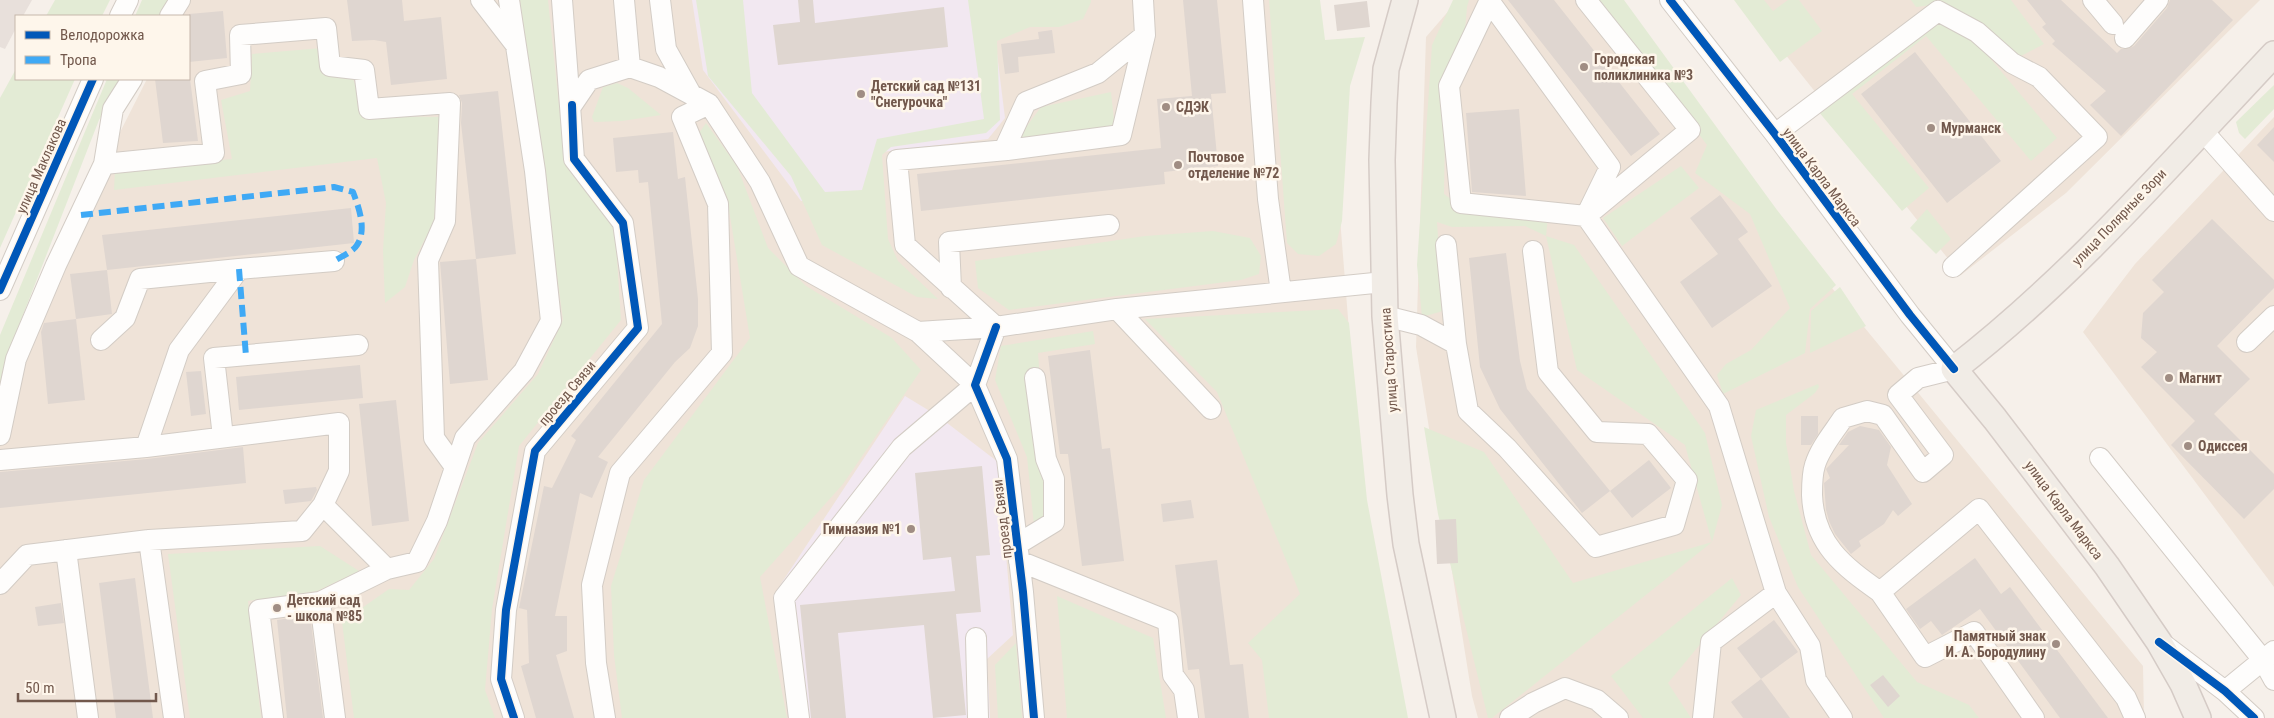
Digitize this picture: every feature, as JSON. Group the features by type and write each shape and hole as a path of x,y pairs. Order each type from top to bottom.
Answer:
{"main road":[{"name":"улица Старостина","path":"1405,0 1386,69 1382,160 1385,316 1406,544 1443,718"},
{"name":"улица Полярные Зори","path":"1954,369 2004,330 2080,259 2274,54"},
{"name":"улица Карла Маркса","path":"1954,369 1995,419 2107,566 2159,642"},
{"path":"2159,642 2194,717"}],"street":[{"path":"120,15 128,0"},
{"path":"171,15 180,0"},
{"path":"481,0 518,47"},
{"path":"273,718 259,610 320,602 387,569 417,562 437,521 466,438 524,371 551,322 535,171 518,47 509,0"},
{"name":"проезд Связи","path":"514,718 501,679 506,610 535,451 638,328 623,223 574,159 572,105 562,0"},
{"path":"624,0 630,67"},
{"path":"660,0 666,49 691,94"},
{"path":"996,327 905,245 896,160 1004,150 1122,135 1145,35 1143,0"},
{"path":"1253,0 1268,199 1281,292"},
{"path":"1586,0 1690,130 1586,216 1461,203 1449,86 1490,1 1610,167 1586,216"},
{"name":"улица Карла Маркса","path":"1670,0 1954,369"},
{"path":"2093,0 2119,31 2158,0"},
{"path":"1775,134 1938,11 1977,32 2012,63 2039,77 2097,136 1953,267"},
{"path":"104,164 214,153 205,81 241,74 240,35 326,28 330,66 364,70 369,109 450,103 445,221 428,260 434,438 455,466"},
{"path":"1004,150 1026,102 1098,73 1145,35"},
{"path":"572,105 589,80 630,67 670,82 709,104 760,182 799,266 918,332 975,385"},
{"name":"улица Маклакова","path":"0,290 93,80"},
{"path":"0,435 16,358 56,265 104,164 113,109 131,80"},
{"path":"606,718 596,663 592,586 620,473 722,353 718,204 682,117 670,82"},
{"path":"682,117 709,104"},
{"path":"2202,130 2273,209"},
{"path":"1586,216 1719,406 1776,593 1810,646 1816,680 1842,718"},
{"path":"951,288 949,242 1109,225"},
{"path":"1446,245 1456,344 1468,411 1507,448 1596,547 1674,524 1687,480 1648,434 1597,432 1548,372 1533,251"},
{"path":"101,340 125,318 140,280 334,261"},
{"path":"146,446 179,350 239,269"},
{"path":"918,332 996,327 1117,309 1384,282"},
{"path":"1117,309 1211,409"},
{"path":"1385,316 1421,325 1456,344"},
{"path":"2247,342 2274,316"},
{"path":"799,718 784,598 902,447 975,385 996,327"},
{"path":"222,437 214,358 358,345"},
{"path":"1954,369 1918,378 1898,395 1944,454 1928,472 1883,415 1867,411 1843,418 1815,464 1812,485 1816,523 1822,539 1849,570 1880,592 1925,657 1974,632 2034,718"},
{"path":"1035,378 1046,459 1054,480 1054,522 1018,552 1168,621 1173,675 1184,690 1188,718"},
{"name":"проезд Связи","path":"975,385 1007,459 1034,718"},
{"path":"0,460 146,446 339,423 339,471 323,505 302,531 149,540 27,555 0,584"},
{"path":"2100,458 2268,656 2274,680"},
{"path":"323,505 387,569"},
{"path":"1880,592 1979,510 2126,698 2136,718"},
{"path":"149,540 174,718"},
{"path":"66,550 88,718"},
{"path":"1703,718 1710,642 1776,593"},
{"path":"320,602 335,718"},
{"path":"976,638 978,718"},
{"name":"улица Карла Маркса","path":"2159,642 2225,691 2254,718"},
{"path":"2225,691 2268,656"},
{"path":"1510,718 1533,703 1565,688 1597,700 1618,718"}],"shaded area":[{"path":"0,0 32,0 24,15 15,15 15,30 5,49 0,47"},
{"path":"186,0 1313,0 1334,143 1356,418 1384,718 0,718 0,369 146,80 190,80 190,15 178,15"},
{"name":"Детский сад №131 \"Снегурочка\"","path":"692,0 987,0 995,38 1005,118 988,139 874,153 879,195 801,201 703,70"},
{"path":"1458,0 1595,0 2143,666 2144,718 1478,718 1472,696 1416,347 1426,37"},
{"path":"1742,0 2260,0 2066,193 1961,275"},
{"path":"2274,117 2274,587 2083,332 2135,264"},
{"name":"Гимназия №1","path":"905,396 938,416 998,462 1013,635 987,659 990,718 792,718 773,596"}],"green space":[{"path":"55,0 110,0 102,15 47,15"},
{"path":"142,0 173,0 164,15 135,15"},
{"path":"520,0 548,0 565,163 615,229 621,320 519,446 492,609 485,690 495,718 354,718 342,622 389,589 409,590 434,559 478,443 538,374 563,320"},
{"path":"696,0 743,0 752,93 825,192 862,190 877,139 984,119 968,0 1091,0 1091,2 1083,19 1059,27 1030,27 997,41 1000,120 986,133 891,147 882,155 888,239 898,261 938,299 917,297 822,245 791,176 708,76"},
{"path":"1269,0 1320,0 1325,40 1365,37 1350,86 1342,221 1336,244 1319,256 1298,254 1287,243"},
{"path":"1453,0 1469,0 1465,30 1446,78 1444,194 1472,215 1548,216 1546,236 1525,226 1452,227 1437,222 1443,311 1422,317 1417,265 1432,45"},
{"path":"1598,0 1624,0 1777,210 1836,285 1810,309 1805,353 1723,394 1717,375 1726,364 1751,350 1790,308 1750,214 1695,173 1707,145"},
{"path":"1734,0 1764,0 1773,11 1788,0 1799,0 1822,31 1780,62"},
{"path":"1911,0 2011,0 2044,44 2017,58 1940,4 1916,7"},
{"path":"1938,20 1974,39 2057,138 2031,161 1926,36 1852,94 1929,188 1902,211 1818,111"},
{"path":"322,48 353,79 367,116 445,117 434,222 414,260 405,287 385,303 383,250 386,203 377,158 114,190 115,170 232,159 221,100 250,91 252,54"},
{"path":"15,71 15,80 75,80 0,248 0,98"},
{"path":"107,80 123,80 99,120 9,351 0,386 0,335"},
{"path":"617,83 628,88 661,115 622,121 594,122 592,117 603,87"},
{"path":"2274,85 2274,109 2245,139 2239,133 2236,122"},
{"path":"1111,92 1115,129 1016,141 1041,107"},
{"path":"706,123 737,166 768,248 806,286 892,338 921,370 843,484 760,577 787,718 622,718 614,655 611,586 644,480 750,338 727,198 699,133"},
{"path":"1681,166 1699,188 1622,246 1603,218"},
{"path":"1927,209 1951,239 1936,254 1910,228"},
{"path":"1213,231 1250,238 1261,256 1259,274 1241,280 1009,310 978,288 975,261 1145,236"},
{"path":"1546,236 1574,245 1705,433 1722,505 1712,542 1685,445 1577,370"},
{"path":"1840,287 1866,326 1810,353 1811,311"},
{"path":"1338,309 1349,323 1367,500 1408,718 1269,718 1262,660 1248,643 1300,594 1217,392 1145,319"},
{"path":"1093,331 1095,344 1038,353 1048,485 1047,516 1034,525 1027,457 995,380 1001,346"},
{"path":"1818,384 1819,387 1815,393 1786,415 1786,443 1794,491 1811,555 1917,682 1969,705 1979,718 1884,718 1798,587 1769,517 1751,436 1756,410"},
{"path":"1424,427 1484,452 1573,583 1712,542 1492,718 1488,718 1438,514"},
{"path":"320,546 359,571 317,591 248,601 261,718 190,718 168,554"},
{"path":"1732,578 1741,595 1668,683 1691,718 1643,718 1611,676"},
{"path":"1057,596 1153,638 1166,718 1067,718"},
{"path":"1016,643 1022,718 998,718 995,665"}],"building":[{"path":"347,0 402,0 404,21 441,17 447,79 391,85 386,42 374,40 352,41"},
{"path":"798,0 813,0 815,23 944,7 948,47 778,65 773,25 800,22"},
{"path":"1183,0 1217,0 1226,93 1211,94 1218,166 1164,172 1165,184 921,211 917,174 1161,148 1157,99 1192,96"},
{"name":"Городская поликлиника №3","path":"1508,0 1554,0 1660,134 1631,156"},
{"path":"2027,0 2061,0 2117,53 2121,49 2128,49 2134,46 2167,8 2170,0 2212,0 2233,20 2121,136 2090,105 2106,91 2052,44 2055,41 2042,27 2046,24"},
{"path":"1367,1 1370,27 1337,31 1334,5"},
{"path":"223,11 227,58 190,62 189,14"},
{"path":"1052,30 1055,53 1018,57 1019,72 1005,74 1001,44 1039,39 1038,32"},
{"name":"Мурманск","path":"1915,52 2001,161 1947,203 1861,94"},
{"path":"190,79 198,141 163,143 155,80"},
{"path":"498,91 516,254 476,259 461,123 462,103 459,95"},
{"path":"1519,109 1526,196 1472,192 1466,113"},
{"path":"2274,127 2274,162 2257,145"},
{"path":"673,132 678,179 685,177 698,299 698,326 690,348 675,362 598,457 608,462 592,498 580,493 555,616 567,616 567,651 556,655 574,718 536,718 521,666 529,663 527,610 519,608 544,486 552,488 576,440 571,436 662,324 648,182 639,183 638,170 616,172 613,138"},
{"path":"1720,195 1748,232 1738,239 1772,286 1712,328 1680,282 1718,254 1690,218"},
{"path":"351,208 354,243 107,270 102,235"},
{"path":"2212,219 2274,280 2274,288 2217,346 2250,379 2214,414 2274,474 2274,489 2244,519 2171,445 2195,421 2141,367 2157,352 2141,338 2143,313 2164,292 2152,280"},
{"path":"1506,253 1520,361 1527,389 1610,491 1582,513 1500,409 1480,367 1469,258"},
{"path":"476,259 488,380 450,384 440,262"},
{"path":"107,270 112,314 76,319 70,274"},
{"path":"76,319 85,400 48,404 41,332 44,323"},
{"path":"1090,350 1102,449 1110,448 1124,561 1082,566 1068,454 1060,454 1048,356"},
{"path":"360,365 363,398 239,410 236,377"},
{"path":"201,371 206,414 191,416 186,372"},
{"path":"396,400 409,521 372,526 359,404"},
{"path":"1801,416 1818,416 1818,434 1811,445 1801,445"},
{"path":"1860,426 1879,430 1891,447 1887,465 1912,504 1898,516 1893,510 1884,524 1859,541 1861,546 1851,554 1835,534 1829,521 1826,510 1824,483 1830,478 1826,469 1849,445 1839,445 1848,432"},
{"path":"243,447 246,483 0,508 0,472 147,459"},
{"path":"1649,460 1671,488 1632,518 1610,491"},
{"path":"982,466 990,555 976,556 981,612 956,614 966,715 933,718 924,625 838,633 846,718 811,718 800,605 955,591 951,557 923,560 915,473"},
{"path":"316,487 317,490 311,501 285,504 283,490"},
{"path":"1191,500 1194,518 1163,522 1161,504"},
{"path":"1456,519 1458,563 1437,564 1435,520"},
{"path":"1975,558 2001,594 2010,587 2108,718 2060,718 1980,609 1942,635 1931,621 1920,629 1906,609"},
{"path":"1217,560 1230,665 1243,664 1249,718 1205,718 1199,669 1188,670 1175,565"},
{"path":"135,578 153,718 116,718 99,583"},
{"path":"61,603 64,623 38,626 35,607"},
{"path":"310,615 323,718 287,718 277,620"},
{"path":"1774,620 1798,652 1761,679 1737,648"},
{"path":"1883,675 1900,696 1888,707 1870,685"},
{"path":"1761,679 1790,718 1743,718 1731,702"}],"marked path":[{"path":"81,215 334,187 353,192 360,212 362,226 360,239 355,248 334,261"},
{"path":"239,269 246,356"}],"cycle path":[{"path":"1670,0 1775,134 1910,315 1954,369"},
{"path":"0,290 93,80"},
{"path":"514,718 501,679 506,610 535,451 638,328 623,223 574,159 572,105"},
{"path":"996,327 975,385 1007,459 1023,592 1034,718"},
{"path":"2159,642 2225,691 2254,718"}],"place":[{"name":"Городская поликлиника №3","path":"1584,67"},
{"name":"Детский сад №131 \"Снегурочка\"","path":"861,94"},
{"name":"СДЭК","path":"1166,107"},
{"name":"Мурманск","path":"1931,128"},
{"name":"Почтовое отделение №72","path":"1178,165"},
{"name":"Магнит","path":"2169,378"},
{"name":"Одиссея","path":"2188,446"},
{"name":"Гимназия №1","path":"911,529"},
{"name":"Детский сад - школа №85","path":"277,608"},
{"name":"Памятный знак И. А. Бородулину","path":"2056,644"}]}
